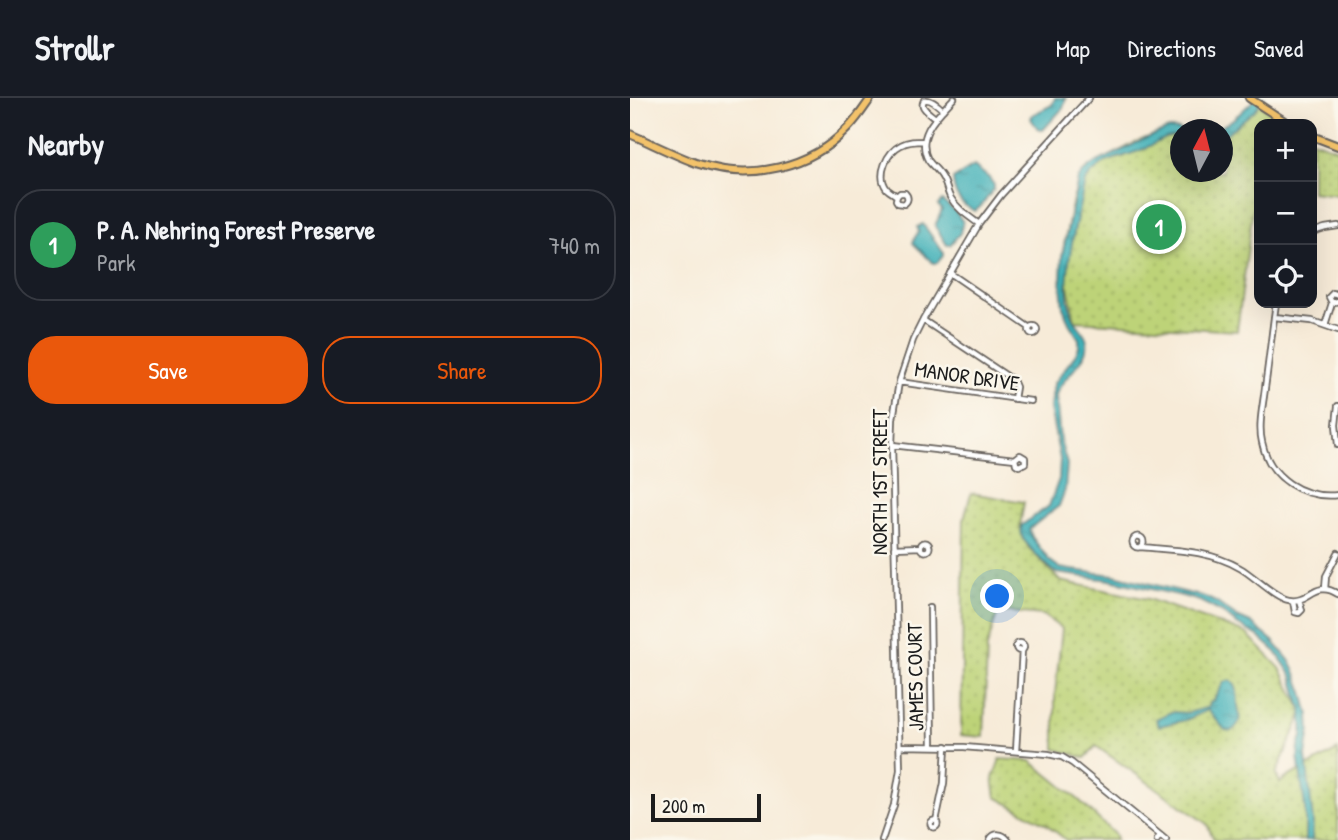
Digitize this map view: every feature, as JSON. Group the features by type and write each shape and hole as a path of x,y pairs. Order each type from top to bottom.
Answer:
{"main road":[{"path":"630,134 700,164 726,170 769,169 804,160 827,146 848,129 871,98"},
{"path":"1249,98 1281,119"},
{"path":"1317,138 1338,146"}],"street":[{"path":"954,98 935,118 924,141 928,159 941,175 951,199 979,224"},
{"name":"NORTH 1ST STREET","path":"882,840 898,788 900,746 892,444 899,383 913,340 923,320 979,224 1001,195 1088,98"},
{"path":"935,118 923,107 924,100 931,99 943,110"},
{"path":"897,196 885,185 883,174 886,159 901,145 924,141"},
{"path":"1317,230 1338,226"},
{"path":"950,273 1030,328"},
{"path":"1325,325 1335,302 1329,300 1330,295 1338,295"},
{"path":"1275,308 1261,423 1263,448 1273,469 1296,488 1319,496 1338,495"},
{"path":"1274,317 1312,321 1338,330"},
{"path":"923,320 1013,380 1016,387 1014,399"},
{"name":"MANOR DRIVE","path":"899,383 1031,401"},
{"path":"1338,406 1338,445"},
{"path":"892,444 1015,459"},
{"path":"894,548 921,547"},
{"path":"1140,547 1202,553 1216,557 1239,567 1280,597 1296,601 1325,589 1338,594"},
{"path":"1325,589 1326,576 1338,553"},
{"name":"JAMES COURT","path":"930,607 933,746"},
{"path":"1016,751 1022,650"},
{"path":"900,746 946,746 1053,754 1067,760 1158,838 1166,840"},
{"path":"936,821 944,783 946,746"},
{"path":"990,840 993,835 998,834 1008,840"}],"green space":[{"path":"1255,102 1282,119 1254,119 1254,200 1237,331 1075,321 1062,256 1073,199 1084,171 1144,139 1170,131 1170,182 1233,182 1233,124"},
{"path":"1317,142 1338,149 1338,195 1317,193"},
{"path":"971,493 1024,502 1020,526 1028,547 1060,581 1148,599 1246,633 1280,668 1303,712 1276,774 1280,783 1338,750 1338,840 1214,840 1207,824 1096,746 1085,758 1055,749 1055,694 1062,629 1043,615 998,611 987,647 984,737 961,735 964,519"},
{"path":"1000,759 1031,761 1080,801 1115,835 1116,840 1066,840 1046,824 996,797 993,778"}],"water":[{"path":"1055,98 1066,98 1063,108 1043,130 1039,130 1031,119 1032,115 1052,105"},
{"path":"1256,98 1264,98 1254,111 1233,128 1232,119"},
{"path":"1170,129 1170,137 1106,162 1085,182 1072,241 1067,287 1072,314 1085,335 1087,345 1082,359 1056,395 1060,440 1067,464 1065,490 1059,506 1029,529 1049,560 1060,568 1114,575 1205,597 1251,623 1273,641 1295,671 1309,715 1306,756 1313,821 1312,840 1305,840 1305,808 1298,756 1302,736 1302,713 1292,676 1276,652 1258,636 1200,601 1110,580 1056,573 1036,555 1023,539 1021,532 1022,525 1049,506 1059,479 1060,459 1050,408 1054,383 1079,346 1079,339 1063,307 1061,284 1062,256 1078,179 1097,162"},
{"path":"974,166 994,185 994,189 975,211 959,199 953,179"},
{"path":"942,201 955,211 963,222 960,233 950,245 947,245 935,226 942,210 938,205"},
{"path":"923,224 943,252 937,263 933,263 913,243 919,232 917,227"},
{"path":"1230,680 1236,688 1240,717 1239,723 1231,731 1225,730 1208,710 1186,720 1159,726 1156,719 1171,712 1188,713 1209,707 1224,682"}],"place":[{"name":"P. A. Nehring Forest Preserve","path":"1159,227"}]}
